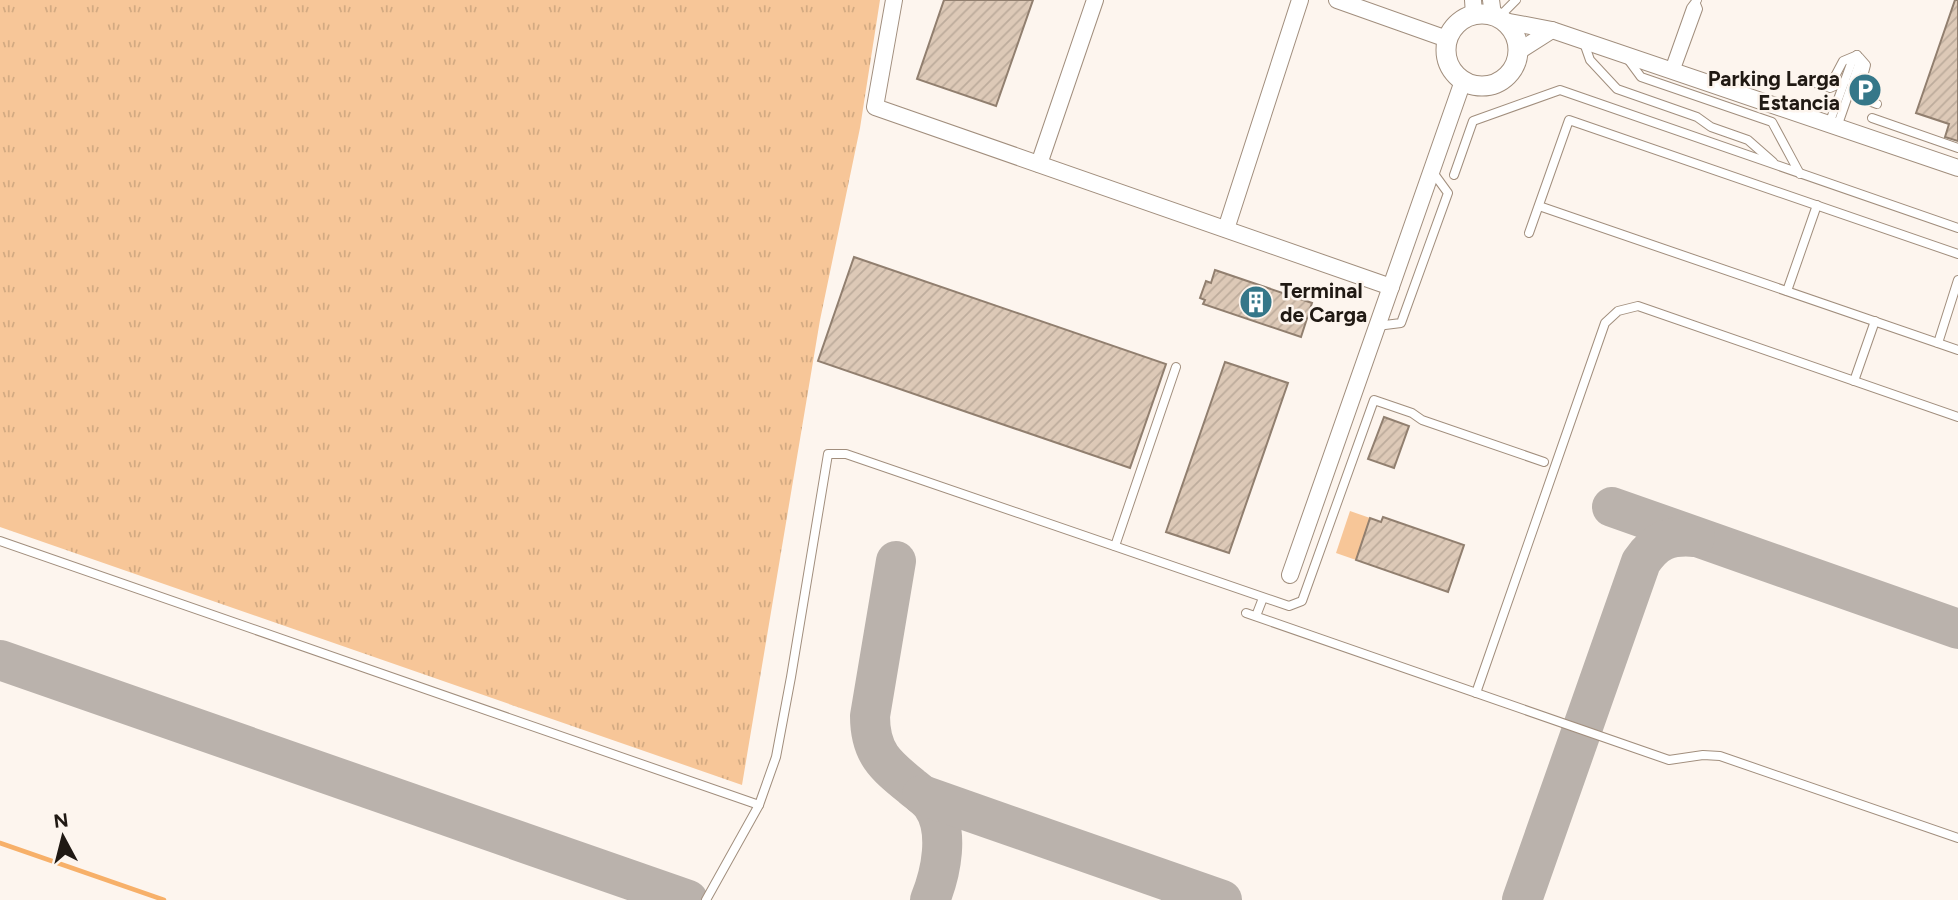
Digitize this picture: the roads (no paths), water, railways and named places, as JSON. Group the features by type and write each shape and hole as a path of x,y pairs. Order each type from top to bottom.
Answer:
{"street":[{"path":"894,0 875,107 1391,287"},
{"path":"1039,164 1095,0"},
{"path":"1226,229 1300,0"},
{"path":"1337,0 1447,38"},
{"path":"1489,11 1512,29 1519,51 1510,74 1500,82 1475,86 1453,74 1447,63 1447,38 1452,27 1462,19 1489,11 1583,40 1958,169"},
{"path":"1519,51 1552,30"},
{"path":"1290,575 1463,81"}],"lane":[{"path":"1489,11 1516,0"},
{"path":"1672,71 1698,9 1696,2"},
{"path":"1583,40 1590,60 1617,89 1698,117 1711,127 1748,140 1776,165"},
{"path":"1624,55 1641,77 1772,122 1800,174"},
{"path":"1833,126 1848,83 1859,64 1857,55"},
{"path":"1848,83 1829,88 1817,84 1834,78 1843,61 1857,55"},
{"path":"1857,55 1866,65 1861,84 1866,100"},
{"path":"1848,83 1858,97 1877,104"},
{"path":"1454,175 1474,121 1560,90 1958,228"},
{"path":"1872,118 1958,148"},
{"path":"1530,233 1569,120 1958,254"},
{"path":"1377,326 1401,323 1448,193 1432,171"},
{"path":"1787,291 1817,205"},
{"path":"1539,206 1958,350"},
{"path":"1938,343 1958,280"},
{"path":"1476,693 1605,323 1618,310 1638,306 1958,417"},
{"path":"1854,381 1875,321"},
{"path":"1115,546 1176,367"},
{"path":"706,900 759,805 775,757 828,454 846,453 1289,607 1302,601 1374,400 1412,413 1422,420 1544,462"},
{"path":"0,541 759,805"},
{"path":"1256,616 1263,598"},
{"path":"1246,613 1670,760 1703,755 1720,756 1958,838"}],"waterway":[{"path":"0,843 164,900"}],"place":[{"name":"Parking Larga Estancia","path":"1865,90"},
{"name":"Terminal de Carga","path":"1256,302"}]}
